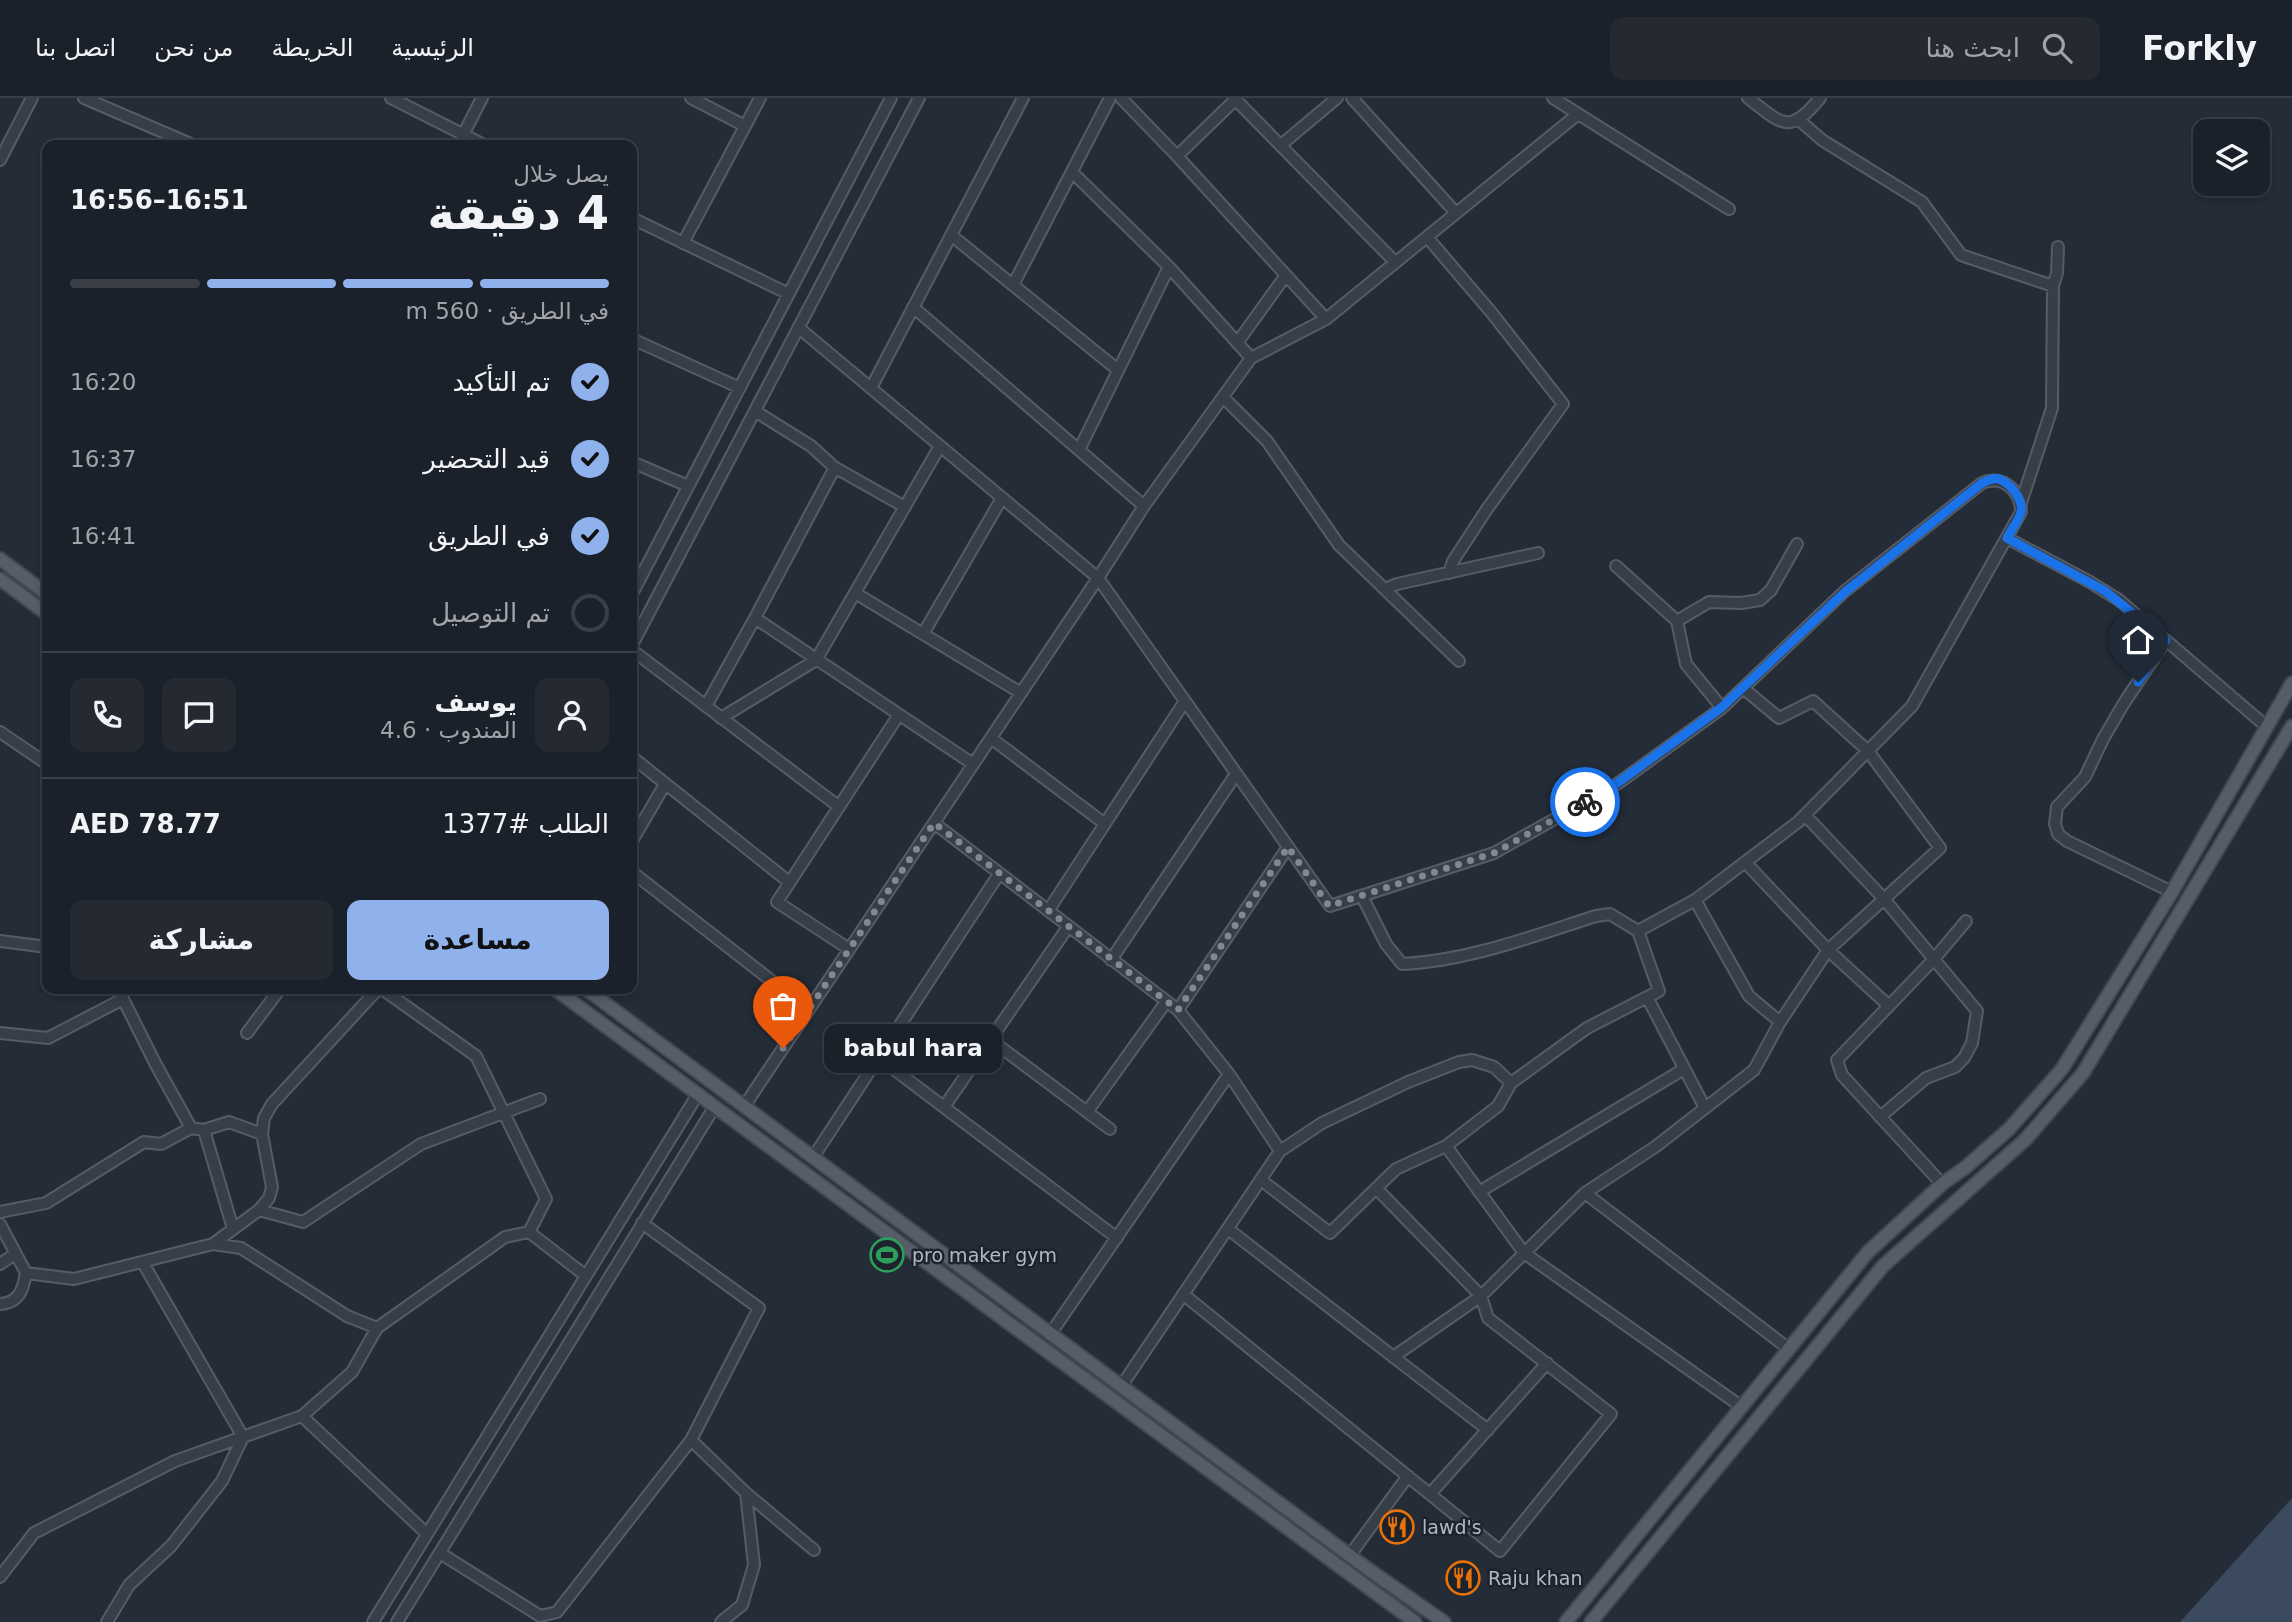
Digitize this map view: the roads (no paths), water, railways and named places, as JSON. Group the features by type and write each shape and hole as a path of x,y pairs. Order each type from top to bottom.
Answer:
{"main road":[{"path":"0,559 42,590"},
{"path":"0,579 42,610"},
{"path":"1566,1622 1868,1252 1942,1184 2009,1129 2062,1069 2172,892 2292,683"},
{"path":"1591,1622 1883,1266 2026,1139 2083,1073 2292,726"},
{"path":"562,994 1415,1622"},
{"path":"593,994 1444,1622"}],"street":[{"path":"0,160 32,98"},
{"path":"84,98 181,140"},
{"path":"391,98 474,140"},
{"path":"463,135 482,98"},
{"path":"691,98 745,126"},
{"path":"683,243 760,98"},
{"path":"637,584 891,98"},
{"path":"637,638 919,98"},
{"path":"871,388 1023,98"},
{"path":"1013,285 1110,98"},
{"path":"1121,98 1326,319"},
{"path":"1281,145 1337,98"},
{"path":"1352,98 1456,213"},
{"path":"1553,98 1729,209"},
{"path":"1748,98 1778,121 1789,123 1799,120 1820,98"},
{"path":"1177,156 1237,99 1395,262"},
{"path":"745,1105 1144,506 1251,358 1326,319 1578,114"},
{"path":"1799,120 1822,141 1922,202 1961,255 2053,286"},
{"path":"1072,172 1169,267 1251,358"},
{"path":"637,220 789,294"},
{"path":"951,235 1118,370"},
{"path":"1427,237 1563,404 1487,509 1453,561 1449,573"},
{"path":"1638,931 1695,900 1805,815 1912,706 2021,512 2021,503 2052,408 2053,286 2057,273 2057,247"},
{"path":"1079,450 1169,267"},
{"path":"1237,343 1286,275"},
{"path":"913,307 1144,506"},
{"path":"799,328 1098,578 1329,906 1494,853 1616,784 1721,708 1845,592 1982,483 1999,479 2012,488 2021,503"},
{"path":"637,341 740,387"},
{"path":"1223,397 1267,441 1339,545 1459,661"},
{"path":"755,411 811,446 834,467 905,507"},
{"path":"722,718 816,660 940,446"},
{"path":"637,464 688,486"},
{"path":"706,706 833,471"},
{"path":"923,634 1002,498"},
{"path":"2007,538 2119,600 2267,727"},
{"path":"1677,621 1709,602 1741,603 1760,600 1771,590 1797,544"},
{"path":"1385,589 1397,584 1538,554"},
{"path":"1616,566 1677,621 1686,664 1721,708"},
{"path":"855,593 1021,693"},
{"path":"755,618 898,716 974,764"},
{"path":"2166,640 2124,703 2085,777 2057,807 2055,824 2059,834 2067,841 2172,892"},
{"path":"637,652 838,806"},
{"path":"1394,1357 1481,1296 1585,1194 1655,1147 1755,1070 1780,1022 1828,950 1940,848 1868,751 1813,701 1779,718 1743,688"},
{"path":"1048,911 1185,701"},
{"path":"849,949 776,902 898,716"},
{"path":"0,733 42,761"},
{"path":"991,738 1105,824"},
{"path":"637,761 789,883"},
{"path":"1111,960 1236,774"},
{"path":"637,833 666,784"},
{"path":"1805,815 1884,900 1978,1011 1972,1043 1955,1067 1926,1078 1880,1117"},
{"path":"934,823 1178,1010 1228,1074 1280,1151"},
{"path":"1178,1010 1288,847"},
{"path":"1745,862 1828,950 1888,1005"},
{"path":"814,1156 999,874"},
{"path":"637,876 809,1010"},
{"path":"1261,1180 1330,1233 1396,1169 1446,1146 1498,1106 1511,1083 1587,1028 1659,991 1638,931 1610,915 1596,916 1493,949 1422,963 1402,964 1386,944 1362,896"},
{"path":"1695,900 1749,996 1780,1022"},
{"path":"1942,1184 1842,1075 1837,1060 1966,921"},
{"path":"944,1107 1069,927"},
{"path":"0,941 42,946"},
{"path":"0,1033 48,1038 121,994 191,1128"},
{"path":"247,1033 276,994"},
{"path":"26,1273 75,1279 143,1263 212,1244 259,1210 269,1198 272,1187 262,1134 264,1118 272,1104 375,994"},
{"path":"0,1577 34,1533 175,1461 302,1416 352,1372 377,1328 505,1237 529,1231 546,1199 476,1056 387,994"},
{"path":"1647,997 1705,1108"},
{"path":"1087,1112 1166,1002"},
{"path":"991,1040 1110,1129"},
{"path":"878,1058 1116,1238"},
{"path":"1122,1385 1280,1151 1322,1123 1408,1082 1460,1062 1472,1060 1494,1067 1511,1083"},
{"path":"1479,1192 1685,1069"},
{"path":"1051,1333 1228,1074"},
{"path":"373,1622 698,1094"},
{"path":"259,1210 303,1222 422,1144 540,1099"},
{"path":"397,1622 715,1106"},
{"path":"0,1212 46,1203 144,1142 161,1144 191,1128 204,1130 229,1122 262,1134"},
{"path":"204,1130 233,1229"},
{"path":"1446,1146 1524,1253 1742,1407"},
{"path":"1184,1294 1500,1551 1611,1414 1488,1318 1481,1296 1376,1188"},
{"path":"1585,1194 1789,1349"},
{"path":"440,1553 540,1616 557,1612 691,1440 759,1308 642,1223"},
{"path":"0,1224 26,1273 23,1290 16,1299 0,1304"},
{"path":"1228,1229 1488,1430"},
{"path":"529,1231 586,1276"},
{"path":"212,1244 241,1248 347,1315 377,1328"},
{"path":"0,1264 15,1254"},
{"path":"143,1263 243,1437"},
{"path":"1430,1494 1546,1363"},
{"path":"302,1416 427,1534"},
{"path":"107,1622 129,1585 171,1546 222,1481 243,1437"},
{"path":"691,1440 746,1493 814,1550"},
{"path":"1350,1555 1408,1476"},
{"path":"721,1622 742,1605 754,1565 746,1493"}],"water":[{"path":"2292,1498 2292,1622 2180,1622"}],"place":[{"name":"babul hara","path":"783,1048"},
{"name":"pro maker gym","path":"887,1255"},
{"name":"lawd's","path":"1397,1527"},
{"name":"Raju khan","path":"1463,1578"}]}
